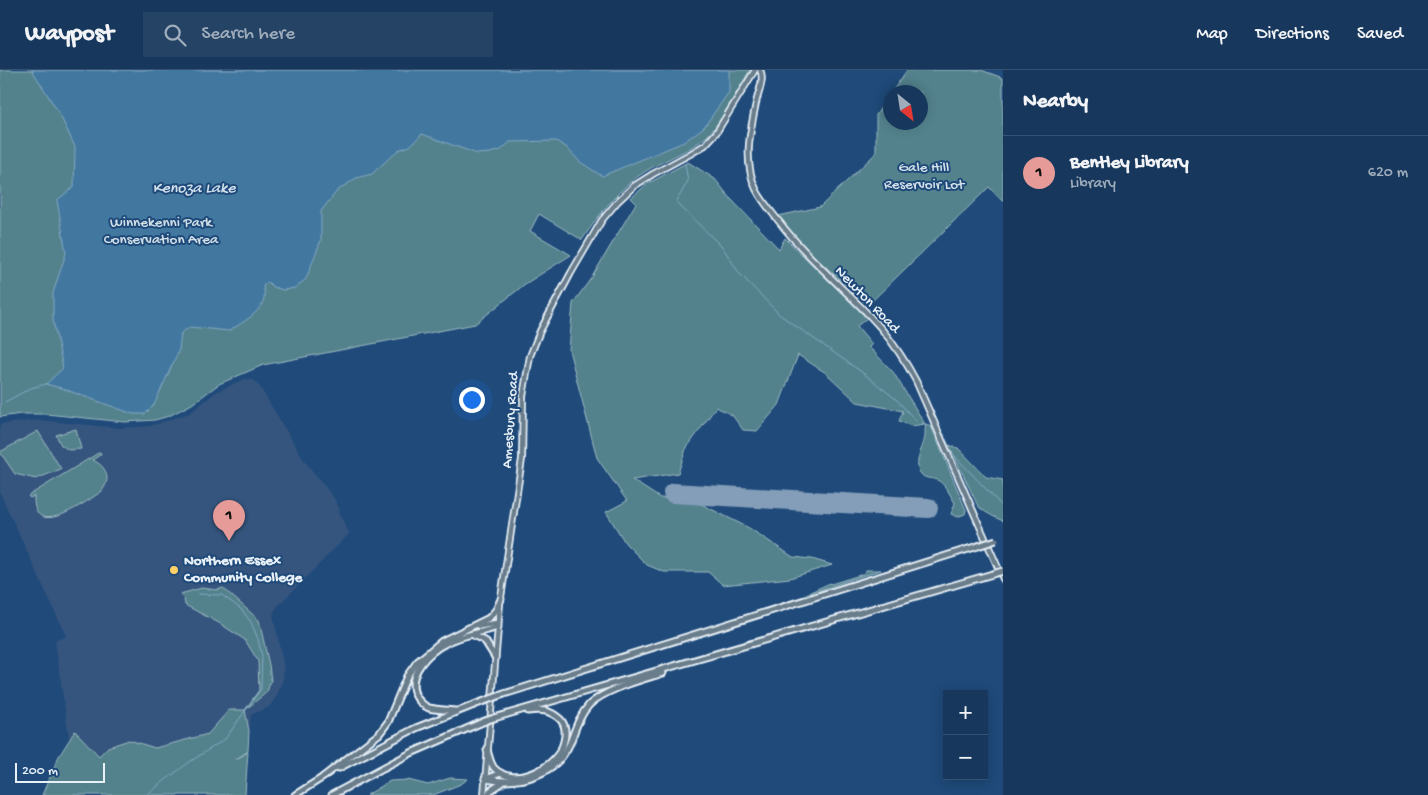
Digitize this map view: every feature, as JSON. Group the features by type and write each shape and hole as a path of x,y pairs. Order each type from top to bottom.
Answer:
{"highway":[{"path":"322,777 416,728 504,694 1003,538"},
{"path":"332,795 381,767 494,718 1003,571"},
{"path":"295,795 380,734 388,722 407,676 417,662 442,641 489,618 496,610 501,599"},
{"path":"473,626 498,625"},
{"path":"458,711 427,708 417,697 412,684 414,673 438,648 453,639 498,625"},
{"path":"470,635 485,641 495,657"},
{"path":"488,795 497,785 540,775 557,763 569,744 581,715 589,705 601,696 705,657"},
{"path":"487,750 490,762 495,769 501,773 523,776 545,768 560,754 565,735 562,722 553,713 544,710 532,710 510,713"},
{"path":"485,780 501,773"},
{"path":"485,780 505,782"}],"main road":[{"name":"Newton Road","path":"760,70 762,77 748,148 749,169 756,188 798,246 879,326 906,363 916,381 1003,579"},
{"name":"Amesbury Road","path":"484,795 504,566 522,459 525,380 530,356 540,331 602,220 634,186 690,154 710,139 729,115 755,71"}],"shaded area":[{"name":"Northern Essex Community College","path":"244,379 254,380 260,387 304,460 334,498 350,533 277,607 273,614 284,668 283,679 277,696 269,707 251,715 248,747 144,795 98,756 75,732 69,739 55,641 66,636 0,493 0,424 38,420 121,428 150,426 190,413 216,392"}],"green space":[{"name":"Winnekenni Park Conservation Area","path":"0,70 750,70 712,131 699,142 646,171 627,185 603,211 582,240 539,214 530,231 571,255 525,284 475,324 263,365 219,384 192,404 169,416 155,420 125,422 46,414 21,414 0,417"},
{"name":"Gale Hill Reservoir Lot","path":"907,70 981,70 1003,78 1003,202 989,187 868,305 804,247 778,216 820,207 876,153 876,115 883,104 883,130 928,130 928,85 897,85"},
{"path":"688,162 715,179 730,198 779,249 785,238 867,318 857,326 872,344 869,347 893,372 925,424 911,426 899,421 903,411 857,402 826,373 798,355 779,405 757,431 743,430 732,415 716,407 686,449 678,473 632,480 660,498 693,500 749,528 793,557 812,559 832,565 790,578 723,585 708,572 664,572 647,565 626,544 606,512 627,501 597,458 569,350 573,303 592,277 636,203 631,198 647,184"},
{"path":"926,424 931,426 966,510 965,514 957,517 951,514 955,503 946,488 939,481 923,476 919,470 918,460 924,440"},
{"path":"76,429 81,449 69,450 61,445 56,435"},
{"path":"38,431 61,469 36,479 15,474 0,452"},
{"path":"949,445 958,448 986,477 1003,480 1003,521 978,506"},
{"path":"100,452 101,454 93,460 102,466 107,478 101,492 61,515 50,518 41,516 36,509 34,496 30,498 28,496"},
{"path":"866,570 881,570 804,595 830,583 863,574"},
{"path":"202,588 217,590 223,588 259,620 271,680 267,692 245,710 259,690 258,661 245,640 219,623 185,605 184,599 180,594"},
{"path":"229,710 245,710 249,731 248,751 235,760 248,752 245,795 42,795 59,756 75,731 99,756 108,747 129,740 155,748 208,734"},
{"path":"450,778 468,779 461,784 433,795 367,795 390,781 408,780 428,785"}],"water":[{"name":"Kenoza Lake","path":"32,70 729,70 729,92 704,127 684,142 602,176 580,162 566,147 556,141 510,142 501,150 477,154 422,134 410,146 398,150 372,174 356,178 337,191 321,211 321,240 306,279 295,288 283,290 273,287 268,282 263,286 264,294 260,308 229,331 190,327 181,333 179,350 154,405 145,414 133,414 46,384 63,368 53,320 53,293 66,253 57,200 74,187 75,147 60,115"}],"waterway":[{"path":"685,164 688,181 676,202 723,248 739,273 780,315 863,373 897,400 916,421"},
{"path":"5,402 31,388 46,384"},
{"path":"922,423 931,426"},
{"path":"940,428 945,436"},
{"path":"946,439 952,453 1003,507"},
{"path":"146,795 188,763 225,739 261,689 262,656 251,622 241,609 222,595 198,594"}],"runway":[{"path":"673,493 928,508"}],"place":[{"name":"Bentley Library","path":"229,541"},
{"name":"Northern Essex Community College","path":"174,570"}]}
